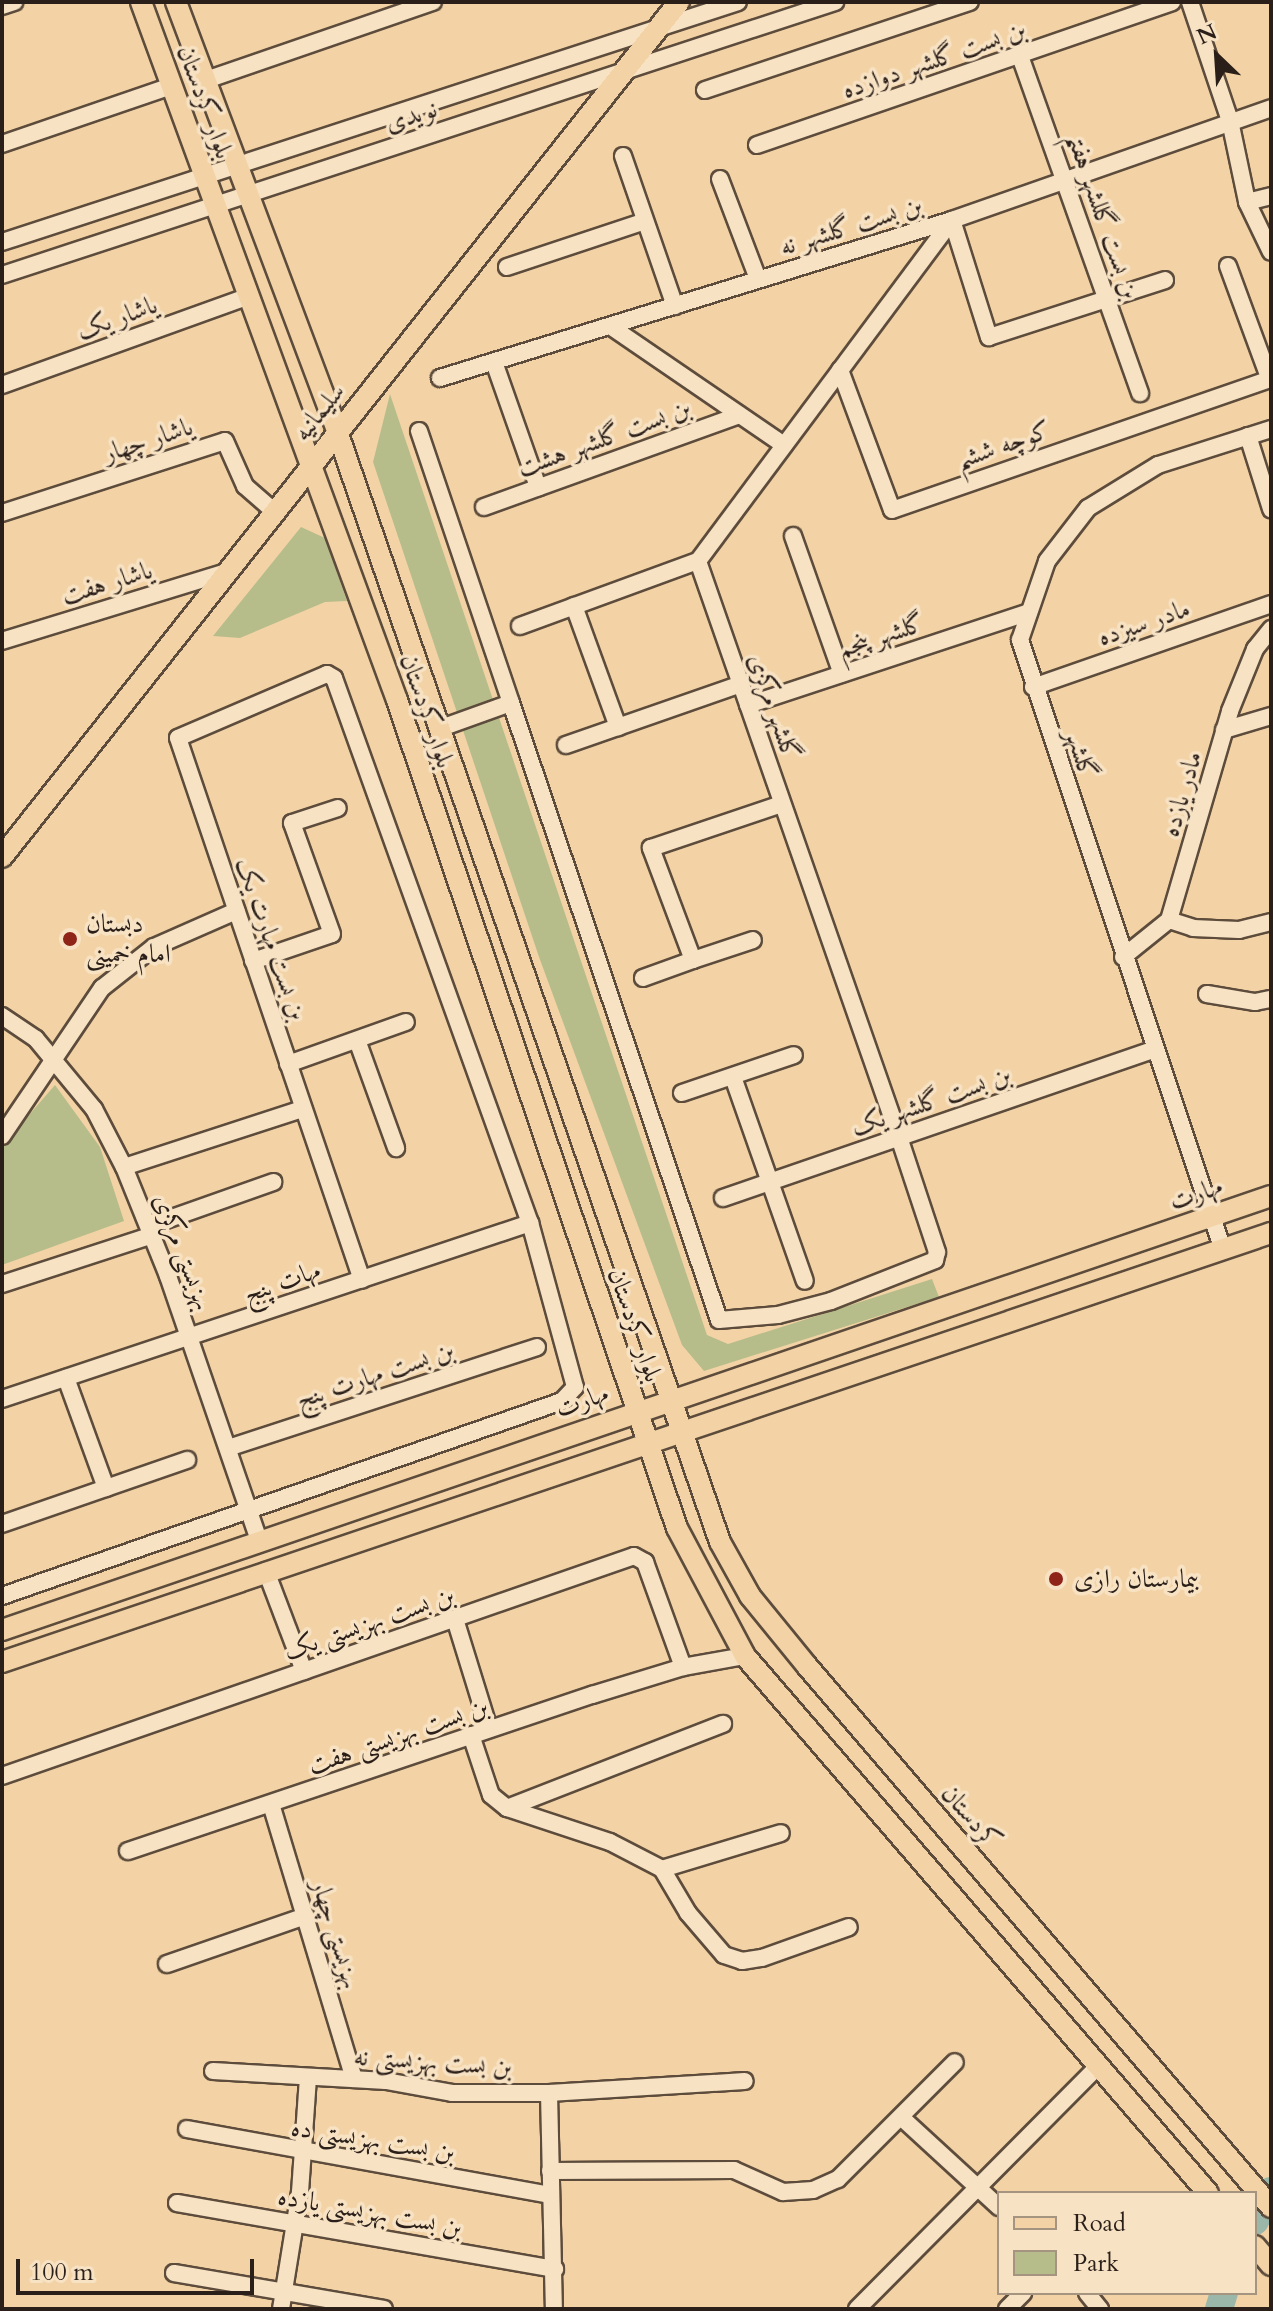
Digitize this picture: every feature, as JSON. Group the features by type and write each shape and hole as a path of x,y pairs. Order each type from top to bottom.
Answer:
{"main road":[{"name":"بلوار کردستان","path":"141,2 312,463 647,1443"},
{"name":"بلوار کردستان","path":"176,2 337,431 680,1432"},
{"name":"سلیمانیه","path":"2,857 679,2"},
{"name":"مهارت","path":"2,1630 669,1398 1271,1196"},
{"path":"2,1662 1271,1233"},
{"name":"کردستان","path":"680,1432 720,1542 750,1596 1271,2207"},
{"path":"647,1443 677,1528 745,1656 1206,2191"},
{"path":"259,1541 266,1571"}],"street":[{"path":"2,6 14,2"},
{"path":"206,80 433,2"},
{"name":"نویدی","path":"2,242 738,2"},
{"name":"نویدی","path":"2,275 835,2"},
{"path":"705,90 970,2"},
{"name":"بن بست گلشهر دوازده","path":"757,145 1172,2"},
{"path":"1190,2 1230,121 1247,202 1271,252"},
{"name":"بن بست گللشهر هفتم","path":"1020,56 1140,393"},
{"path":"2,144 171,86"},
{"name":"بن بست گلشهر نه","path":"440,378 952,220 1271,108"},
{"path":"623,156 675,306"},
{"path":"720,179 758,279"},
{"path":"1247,202 1271,196"},
{"path":"952,220 989,337 1165,280"},
{"path":"520,626 698,561 952,220"},
{"path":"507,267 645,221"},
{"path":"1228,266 1271,380"},
{"name":"یاشار یک","path":"2,385 249,296"},
{"path":"610,326 784,445"},
{"path":"494,362 538,487"},
{"name":"کوچه ششم","path":"840,370 892,510 1271,380"},
{"name":"بن بست گلشهر هشت","path":"484,507 739,415"},
{"name":"گلشهر","path":"1223,1250 1033,687 1020,640 1047,561 1088,508 1158,465 1271,429"},
{"path":"419,431 511,703 441,728"},
{"path":"1248,436 1271,509"},
{"name":"یاشار چهار","path":"2,513 225,441 245,486 274,511"},
{"path":"793,536 842,674"},
{"name":"گلشهر مرکزی","path":"511,703 719,1320 791,1312 935,1260 937,1252 899,1137 698,561"},
{"name":"یاشار هفت","path":"2,641 226,572"},
{"name":"مادر سیزده","path":"1033,687 1271,604"},
{"path":"574,606 618,727"},
{"name":"گلشهر پنجم","path":"748,705 1029,612"},
{"name":"مادر یازده","path":"1169,920 1224,730 1255,649 1271,629"},
{"name":"بن بست مهارت یک","path":"362,1280 178,738 299,683 327,674 334,678 530,1223"},
{"path":"566,745 741,684"},
{"path":"1224,730 1271,716"},
{"path":"693,960 651,848 782,804"},
{"path":"253,961 332,934 292,823 338,808"},
{"path":"2,1136 102,988 154,947 236,911"},
{"path":"1123,957 1169,920 1193,928 1239,930 1271,922"},
{"path":"643,978 753,940"},
{"path":"1207,994 1255,1002 1271,999"},
{"name":"بهزیستی مرکزی","path":"2,1016 36,1039 94,1109 124,1167 151,1230 190,1338 259,1541"},
{"path":"288,1064 406,1022"},
{"path":"357,1040 396,1148"},
{"name":"بن بست گلشهر یک","path":"723,1198 1154,1050"},
{"path":"682,1093 794,1055"},
{"path":"733,1077 805,1281"},
{"path":"124,1167 302,1109"},
{"path":"2,1284 273,1182"},
{"path":"2,1596 249,1512 571,1395 575,1387 530,1223"},
{"name":"مهات پنج","path":"2,1399 530,1223"},
{"name":"بن بست مهارت پنج","path":"228,1448 537,1347"},
{"path":"66,1378 106,1488"},
{"path":"2,1524 187,1460"},
{"name":"بن بست بهزیستی یک","path":"2,1776 639,1556 683,1667"},
{"path":"266,1571 304,1671"},
{"path":"455,1619 489,1729"},
{"name":"بن بست بهزیستی هفت","path":"128,1851 683,1667 745,1656"},
{"path":"507,1808 723,1724"},
{"path":"471,1735 481,1776 491,1795 507,1808 610,1842 662,1869 724,1955 742,1961 849,1927"},
{"name":"بهزیستی چهار","path":"271,1804 354,2079"},
{"path":"662,1869 781,1833"},
{"path":"167,1964 306,1916"},
{"path":"550,2171 723,2170 783,2192 813,2190 838,2179 955,2062"},
{"path":"857,2309 980,2189 1098,2066"},
{"name":"بن بست بهزیستی نه","path":"213,2071 354,2079 452,2093 549,2093 745,2081"},
{"path":"281,2309 295,2223 308,2077"},
{"path":"549,2093 554,2309"},
{"path":"901,2117 997,2205"},
{"name":"بن بست بهزیستی ده","path":"187,2129 302,2154 550,2195"},
{"name":"بن بست بهزیستی یازده","path":"177,2203 555,2269"},
{"path":"174,2273 384,2309"}],"green space":[{"path":"390,394 707,1335 728,1344 932,1279 939,1297 704,1371 682,1345 539,957 373,462"},
{"path":"301,527 325,538 347,601 325,602 240,638 213,636"},
{"path":"55,1085 100,1147 124,1221 2,1265 2,1146"}],"waterway":[{"path":"1257,2217 1271,2191"},
{"path":"1219,2309 1223,2295"}],"place":[{"name":"دبستان امام خمینی","path":"70,939"},
{"name":"بیمارستان رازی","path":"1056,1579"}]}
